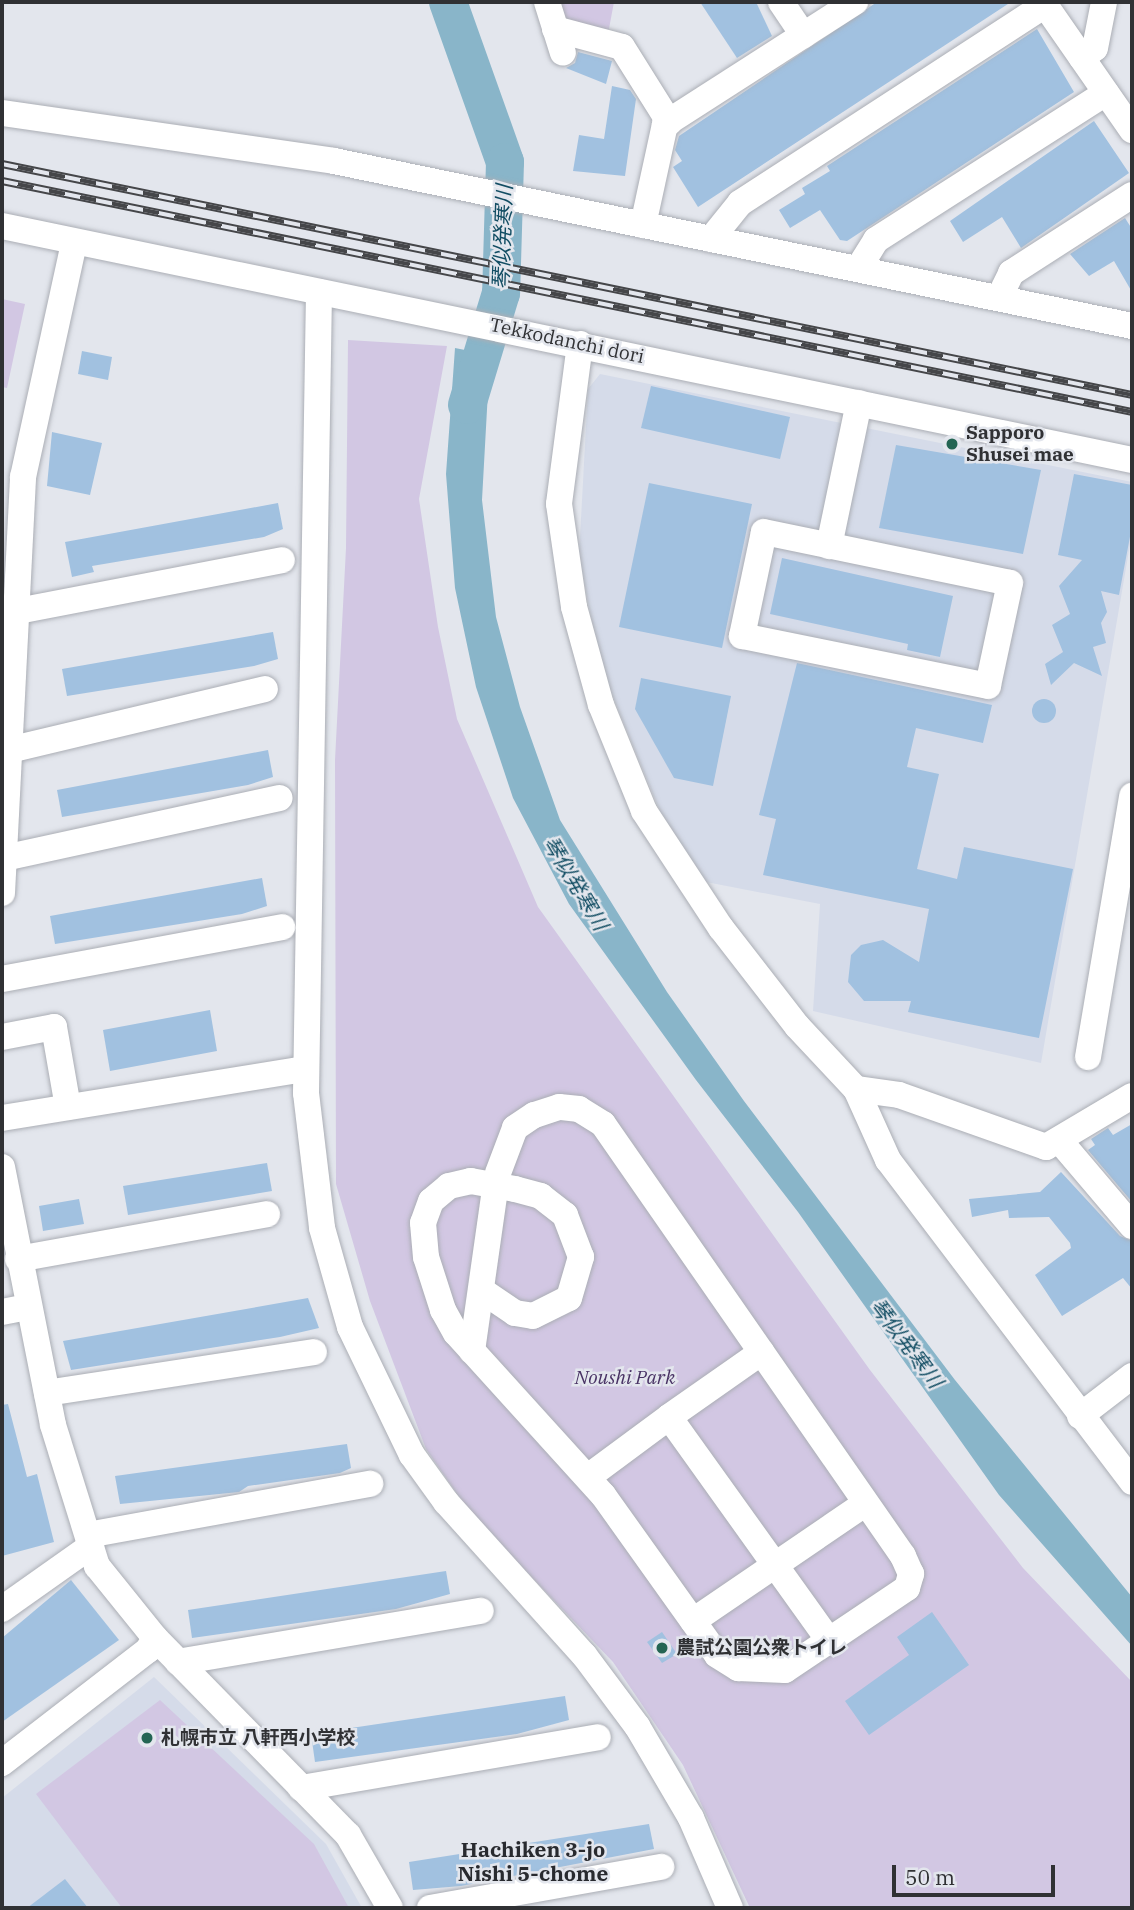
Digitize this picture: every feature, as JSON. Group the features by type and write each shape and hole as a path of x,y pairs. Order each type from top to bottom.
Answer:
{"street":[{"path":"547,2 559,41 621,47 669,122"},
{"path":"781,2 803,35"},
{"path":"643,225 669,122 855,2"},
{"path":"1083,58 1095,48 1104,2"},
{"path":"711,239 740,203 1044,3 1132,130"},
{"path":"858,269 876,240 1106,93"},
{"path":"2,113 425,179 1132,326"},
{"path":"999,298 1010,273 1132,195"},
{"name":"Tekkodanchi dori","path":"2,226 1132,460"},
{"path":"2,892 9,750 6,680 12,479 74,243"},
{"path":"319,292 306,1069 311,1170 322,1228 350,1327 378,1394 446,1502 584,1655 636,1726 691,1818 730,1908"},
{"path":"570,342 559,504 574,607 601,705 644,811 714,918 797,1026 856,1089 888,1160 1132,1482"},
{"path":"829,546 859,403"},
{"path":"764,532 829,546 1010,583 988,686 742,636 764,532"},
{"path":"9,612 282,560"},
{"path":"9,750 265,689"},
{"path":"1088,1057 1122,897 1132,796"},
{"path":"4,859 280,798"},
{"path":"2,979 282,927"},
{"path":"2,1037 54,1027 68,1107"},
{"path":"2,1118 306,1069"},
{"path":"856,1089 899,1095 1046,1147 1132,1096"},
{"path":"471,1351 481,1290 496,1185 515,1128 534,1115 559,1107 579,1110 603,1124 866,1503 911,1574 907,1588 785,1670 760,1672 716,1655 587,1477 471,1351 443,1310 426,1257 423,1223 430,1201 449,1186 471,1181 541,1196 565,1215 581,1257 569,1298 533,1316 515,1313 481,1290"},
{"path":"1059,1140 1132,1226"},
{"path":"2,1167 18,1259 47,1393 97,1566 155,1638 348,1835 390,1908"},
{"path":"18,1259 268,1214"},
{"path":"2,1312 28,1307"},
{"path":"47,1393 314,1352"},
{"path":"587,1477 762,1352"},
{"path":"1080,1416 1132,1376"},
{"path":"669,1417 830,1642"},
{"path":"2,1609 90,1541 370,1485"},
{"path":"693,1622 866,1503"},
{"path":"178,1662 481,1611"},
{"path":"2,1763 148,1650 155,1638"},
{"path":"301,1788 598,1737"},
{"path":"430,1908 661,1867"}],"shaded area":[{"path":"600,374 1132,482 1132,533 1041,1063 813,1011 820,904 701,881 660,811 601,668 579,556 588,389"},
{"name":"札幌市立 八軒西小学校","path":"154,1677 326,1844 362,1908 2,1908 2,1798"}],"green space":[{"path":"551,2 614,2 608,34 557,22"},
{"path":"2,299 25,304 7,388 2,387"},
{"name":"Noushi Park","path":"348,340 447,346 419,499 438,627 457,719 538,907 870,1370 1023,1568 1132,1682 1132,1908 750,1908 683,1765 613,1662 471,1514 426,1449 370,1301 336,1184 335,760 346,548"},
{"name":"札幌市立 八軒西小学校","path":"160,1700 314,1844 349,1908 122,1908 36,1794"}],"water":[{"path":"455,348 490,355 482,500 496,617 520,707 560,820 667,992 744,1101 955,1380 1132,1597 1132,1646 999,1495 798,1212 696,1080 569,904 513,798 476,687 455,588 446,474"}],"building":[{"path":"700,2 756,2 772,36 737,58"},
{"path":"877,2 1011,2 698,207 673,167 682,161 675,150 679,136"},
{"path":"1037,29 1074,92 847,241 840,240 820,210 790,228 779,210 805,194 802,188 830,171 827,166"},
{"path":"578,52 612,61 606,84 566,68 575,63"},
{"path":"612,86 630,90 636,99 625,176 573,171 579,135 604,139"},
{"path":"1094,121 1129,173 1021,248 1002,217 963,242 950,221"},
{"path":"1125,218 1132,229 1132,292 1114,261 1089,276 1070,254"},
{"path":"82,351 112,357 108,380 78,374"},
{"path":"651,386 790,417 780,459 641,428"},
{"path":"52,432 102,443 90,495 47,486"},
{"path":"896,445 1041,470 1023,554 879,528"},
{"path":"1074,474 1132,485 1132,526 1119,595 1101,591 1107,612 1101,623 1106,643 1093,647 1102,676 1074,663 1051,685 1045,664 1063,652 1052,625 1070,614 1059,586 1082,560 1058,555"},
{"path":"649,483 752,504 722,648 619,627"},
{"path":"278,503 283,529 264,537 92,566 94,572 72,577 65,542"},
{"path":"782,558 953,596 940,657 907,650 908,644 770,614"},
{"path":"273,632 278,659 254,666 67,696 62,669"},
{"path":"797,663 992,705 983,743 916,728 907,767 939,774 917,869 957,879 964,847 1073,869 1039,1038 908,1012 911,1001 864,1001 848,982 851,955 861,945 883,940 919,962 929,909 763,875 776,819 759,815"},
{"path":"641,678 731,696 713,786 674,778 635,709"},
{"path":"1044,699 1052,703 1056,711 1052,719 1044,723 1036,719 1032,711 1036,703"},
{"path":"268,750 273,777 248,785 62,817 57,790"},
{"path":"262,878 267,906 242,914 55,944 50,916"},
{"path":"210,1010 217,1051 110,1071 103,1030"},
{"path":"1132,1124 1132,1202 1088,1150 1095,1145 1091,1139 1108,1128 1113,1135"},
{"path":"267,1163 272,1191 128,1215 123,1186"},
{"path":"1061,1172 1120,1236 1132,1241 1132,1289 1123,1278 1062,1316 1035,1275 1071,1248 1070,1243 1049,1217 1009,1218 1008,1210 972,1217 969,1199 1040,1192"},
{"path":"79,1199 84,1224 43,1231 39,1206"},
{"path":"308,1298 319,1328 280,1337 71,1370 63,1341"},
{"path":"8,1404 27,1477 37,1474 54,1542 2,1556 2,1405"},
{"path":"347,1444 351,1468 340,1473 248,1486 239,1492 120,1504 115,1476"},
{"path":"446,1571 450,1594 396,1609 192,1638 188,1610"},
{"path":"71,1580 119,1640 2,1722 2,1638"},
{"path":"932,1612 969,1665 869,1735 845,1701 909,1655 897,1637"},
{"name":"農試公園公衆トイレ","path":"662,1632 677,1654 662,1663 647,1642"},
{"path":"565,1696 569,1720 517,1734 315,1762 311,1734"},
{"path":"649,1824 654,1849 461,1886 413,1890 409,1862"},
{"path":"65,1879 88,1908 27,1908"}],"waterway":[{"name":"琴似発寒川","path":"448,2 505,162 501,293 467,405"}],"railway":[{"path":"2,164 1132,395"},
{"path":"2,181 1132,412"}],"place":[{"name":"Sapporo Shusei mae","path":"952,444"},
{"name":"農試公園公衆トイレ","path":"662,1648"},
{"name":"札幌市立 八軒西小学校","path":"147,1738"}],"district":[{"name":"Hachiken 3-jo Nishi 5-chome","path":"533,1861"}]}
